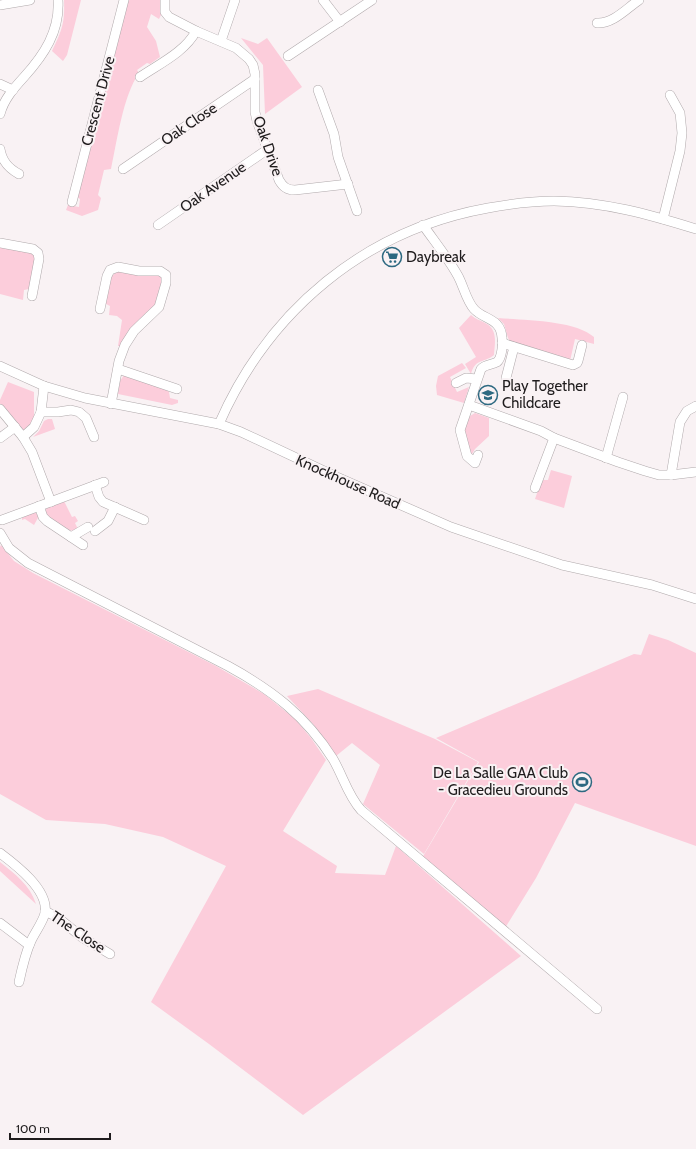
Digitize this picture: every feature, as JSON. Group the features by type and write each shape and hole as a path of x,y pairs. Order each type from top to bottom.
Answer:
{"street":[{"path":"0,5 30,0"},
{"path":"0,114 3,103 38,62 48,46 58,20 58,0"},
{"name":"Crescent Drive","path":"72,202 124,0"},
{"name":"Oak Drive","path":"165,0 165,12 169,16 196,31 236,48 246,56 253,65 256,115 279,180 284,187 289,190 299,190 348,184"},
{"path":"221,41 234,0"},
{"path":"323,0 340,22"},
{"path":"288,56 372,0"},
{"path":"597,23 609,21 639,0"},
{"path":"140,77 184,47 191,40 196,31"},
{"name":"Oak Close","path":"122,169 255,79"},
{"path":"0,84 13,90"},
{"path":"318,90 334,134 338,157 357,210"},
{"path":"663,219 680,151 682,133 680,113 670,95"},
{"name":"Oak Avenue","path":"158,225 268,148"},
{"path":"0,149 4,162 19,174"},
{"path":"219,424 235,391 256,356 279,327 304,300 331,277 360,257 392,239 423,226 462,213 517,203 541,201 575,202 620,207 696,230"},
{"path":"423,226 454,269 473,308 493,321 499,328 502,336 499,360 482,368 460,428 460,433 468,458 475,463 478,455"},
{"path":"0,243 33,249 38,253 39,259 32,296"},
{"path":"100,309 108,272 112,269 118,267 139,271 160,271 166,275 167,281 161,304 156,312 138,327 129,337 122,350 111,404"},
{"path":"502,343 573,365 578,361 582,345"},
{"path":"506,378 514,347"},
{"name":"Knockhouse Road","path":"0,366 44,386 85,398 219,424 240,432 344,481 451,528 562,565 646,583 696,599"},
{"path":"118,369 177,389"},
{"path":"456,383 468,378 477,379"},
{"path":"22,437 34,426 41,412 44,386"},
{"path":"606,458 623,397"},
{"path":"469,405 541,431 554,438 606,458 645,471 659,475 696,472"},
{"path":"671,475 680,422 687,411 696,406"},
{"path":"0,409 15,427 35,457 51,502"},
{"path":"41,412 72,410 79,412 86,418 94,437"},
{"path":"0,438 15,427"},
{"path":"535,488 544,475 554,438"},
{"path":"582,448 585,438"},
{"path":"2,520 99,484 101,500 144,520"},
{"path":"39,506 45,519 83,545"},
{"path":"71,537 108,521 115,507"},
{"path":"0,534 9,548 28,563 228,666 255,682 285,703 303,720 320,740 361,810 597,1009"},
{"path":"0,853 20,869 35,884 41,895 45,911 29,945 19,982"},
{"name":"The Close","path":"45,911 54,915 83,938 110,954"},
{"path":"0,923 29,945"}],"shaded area":[{"path":"64,0 81,0 67,55 63,61 52,51 62,26"},
{"path":"128,0 162,0 161,15 159,19 151,14 147,27 156,41 160,57 137,70 139,73 133,83 121,119 111,169 104,170 98,195 101,198 98,210 82,216 66,210 68,205 79,207 80,199 77,197"},
{"path":"241,38 258,44 267,38 302,87 265,114 263,65"},
{"path":"0,247 33,253 36,256 29,289 24,290 23,300 0,294"},
{"path":"118,270 163,276 159,304 129,331 120,346 118,346 122,320 117,316 109,315 110,306 106,304 105,299 110,275 113,275"},
{"path":"471,315 492,329 495,341 494,355 475,365 471,374 465,364 476,357 459,328"},
{"path":"498,318 535,320 575,327 594,337 594,344 575,339 570,361 510,341 504,324"},
{"path":"462,363 466,368 450,377 457,392 469,387 464,403 437,395 436,386 438,376"},
{"path":"124,375 167,390 170,398 178,400 178,403 172,405 118,394 120,381"},
{"path":"8,382 34,392 34,415 36,417 31,426 23,431 0,404 0,400"},
{"path":"475,413 489,418 489,436 475,449 472,454 470,453 464,431 470,416"},
{"path":"52,419 55,429 33,437 39,431 44,421"},
{"path":"551,470 572,476 564,508 535,499 541,482 543,480 548,480"},
{"path":"64,501 72,517 75,516 78,521 75,523 78,529 71,530 63,528 52,520 46,513 47,507"},
{"path":"31,513 36,513 39,516 34,525 25,519 22,520 22,518"},
{"path":"1,545 14,561 33,573 216,666 264,694 295,719 311,738 326,760 283,831 337,866 335,873 385,875 396,846 521,956 303,1115 151,1002 226,866 163,837 105,824 46,820 0,794"},
{"name":"De La Salle GAA Club - Gracedieu Grounds","path":"649,634 668,640 696,653 696,846 575,803 536,878 505,928 422,858 479,762 436,738 634,654 641,655"},
{"path":"318,689 435,739 478,762 424,854 363,804 380,765 352,743 336,756 313,724 287,696"},
{"path":"0,862 26,886 36,904 0,871"}],"place":[{"name":"Daybreak","path":"392,257"},
{"name":"Play Together Childcare","path":"488,395"},
{"name":"De La Salle GAA Club - Gracedieu Grounds","path":"582,782"}]}
